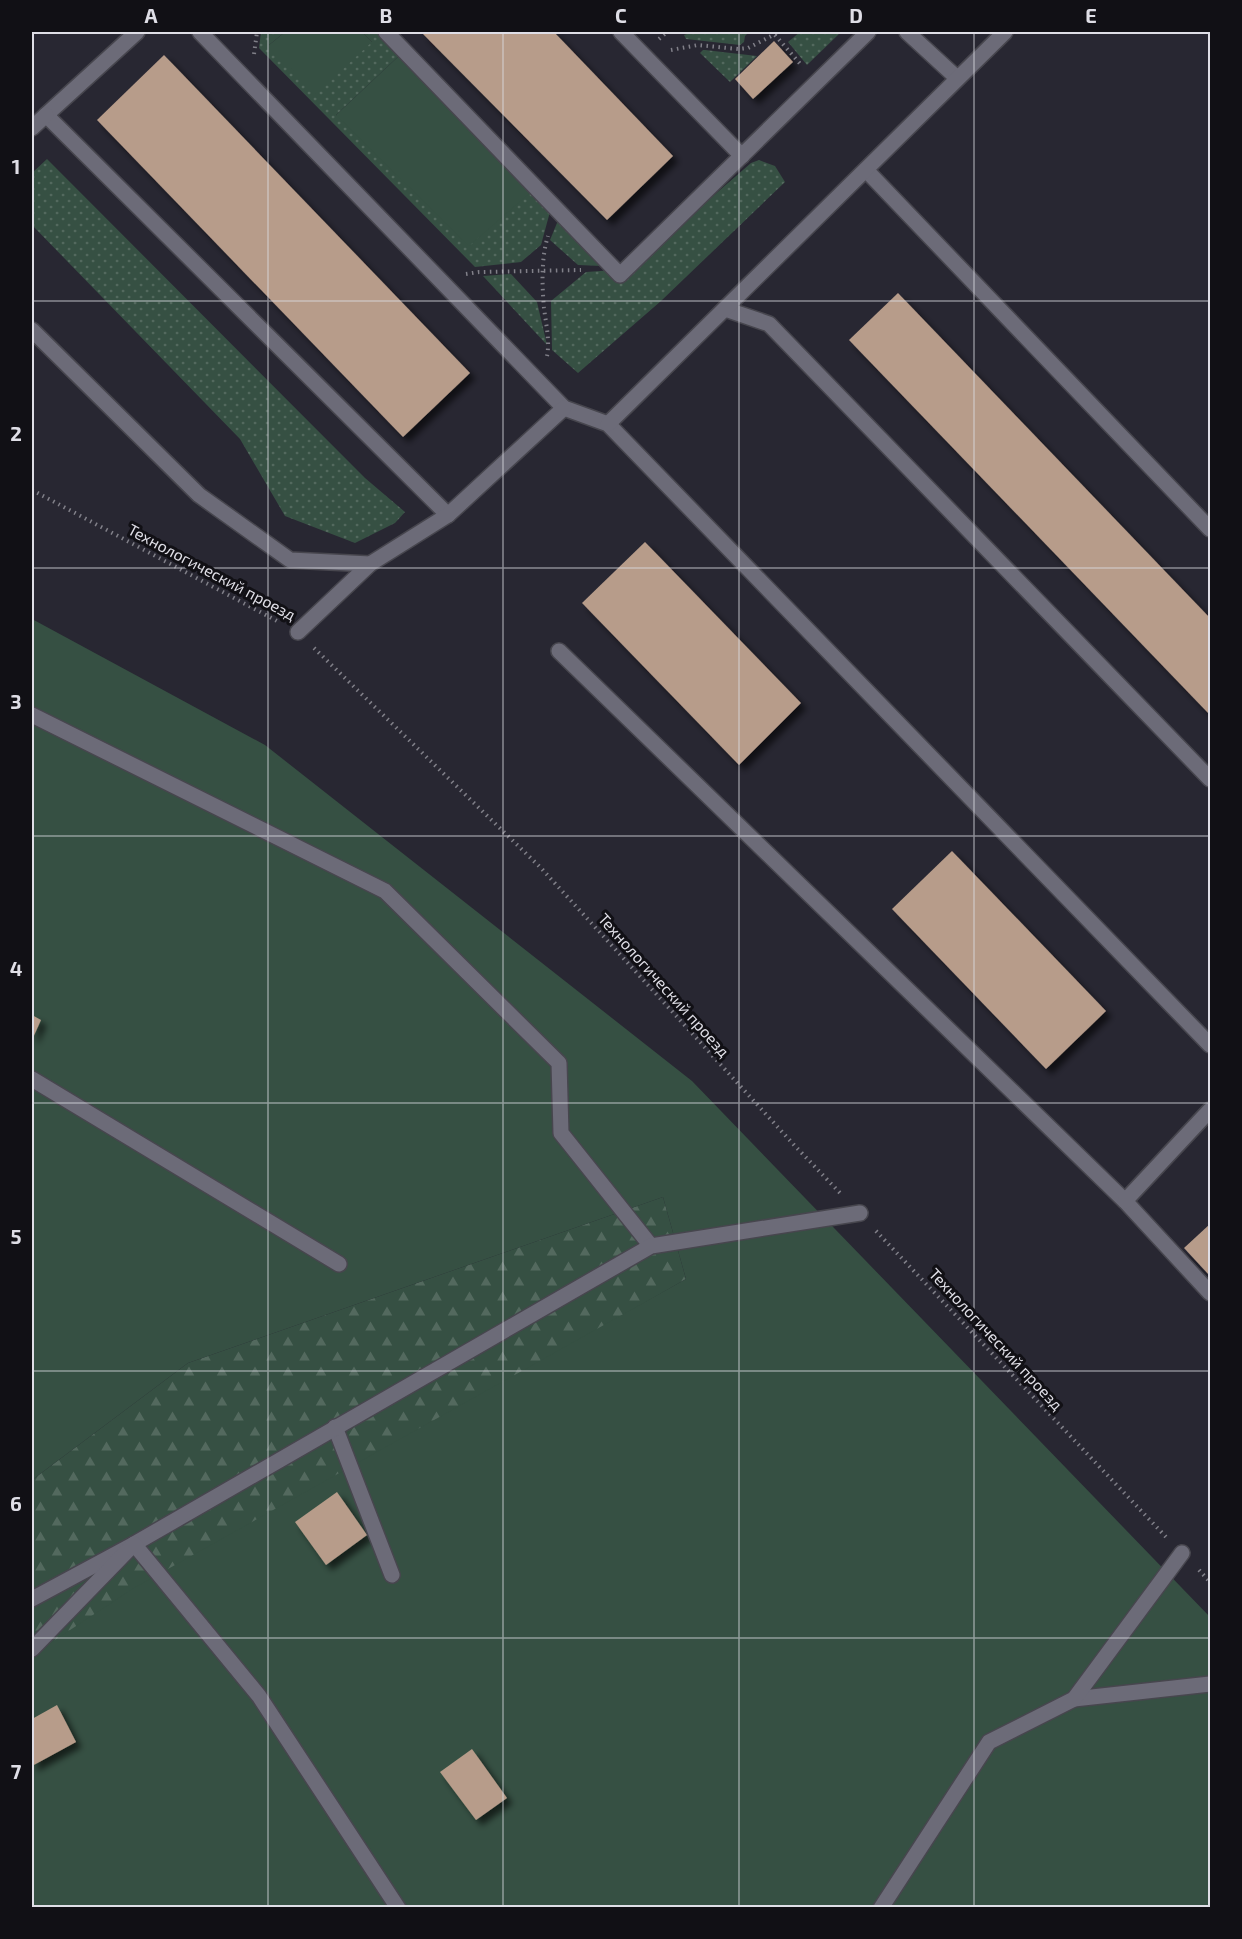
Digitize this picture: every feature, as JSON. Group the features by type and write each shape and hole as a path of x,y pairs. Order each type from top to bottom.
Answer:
{"street":[{"path":"32,128 137,32"},
{"path":"200,32 564,408 608,424 1210,1045"},
{"path":"386,32 620,275 868,32"},
{"path":"621,32 742,156"},
{"path":"907,32 957,78"},
{"path":"608,424 1005,32"},
{"path":"46,115 448,514"},
{"path":"866,170 1210,529"},
{"path":"725,309 769,324 1210,779"},
{"path":"32,330 199,495 290,560 369,564"},
{"path":"298,632 369,564 448,514 564,408"},
{"path":"559,651 1125,1201 1210,1293"},
{"path":"32,715 385,891 559,1063 561,1133 651,1246"},
{"path":"32,1079 339,1264"},
{"path":"1125,1201 1210,1110"},
{"path":"32,1599 134,1544 651,1246 860,1213"},
{"path":"335,1427 392,1575"},
{"path":"32,1649 134,1544"},
{"path":"134,1544 259,1696 398,1908"},
{"path":"1074,1699 1182,1553"},
{"path":"880,1908 989,1742 1074,1699 1210,1684"}],"path":[{"path":"644,55 698,45 748,48 777,33 817,83"},
{"path":"540,384 549,347 544,306 544,251 556,210"},
{"path":"439,279 479,272 576,271 588,268 615,270"},
{"name":"Технологический проезд","path":"32,490 298,632 541,868 795,1146 1210,1582"}],"green space":[{"path":"261,32 285,32 269,45 372,42 362,32 380,32 402,53 336,115 534,188 551,208 541,245 521,262 475,267 259,48"},
{"path":"285,32 362,32 372,42 316,94 269,45"},
{"path":"693,32 749,32 740,45 686,39 684,35"},
{"path":"800,32 841,32 807,65 788,42"},
{"path":"703,50 757,56 730,82 700,53"},
{"path":"402,53 533,190 469,246 336,115"},
{"path":"47,159 365,478 405,512 395,523 355,543 285,516 240,439 32,225 32,173"},
{"path":"759,160 775,166 785,182 661,301 578,373 552,350 551,301 586,272 629,269 751,163"},
{"path":"564,206 624,267 578,265 550,240"},
{"path":"511,274 537,302 547,345 483,276"},
{"path":"32,619 265,745 692,1081 1210,1617 1210,1907 32,1907 32,1655 134,1588 686,1279 663,1197 188,1363 32,1480"},
{"path":"663,1197 686,1279 32,1655 32,1480 188,1363"}],"building":[{"path":"421,32 554,32 673,156 607,220"},
{"path":"774,41 793,62 753,99 735,79"},
{"path":"164,55 470,373 403,437 97,120"},
{"path":"898,293 1210,618 1210,715 849,340"},
{"path":"645,542 801,703 739,765 582,603"},
{"path":"952,851 1106,1011 1046,1069 892,909"},
{"path":"32,1015 41,1020 32,1040"},
{"path":"1210,1224 1210,1276 1184,1248"},
{"path":"337,1492 367,1535 326,1565 295,1522"},
{"path":"57,1705 76,1742 32,1766 32,1719"},
{"path":"472,1749 507,1798 476,1820 440,1772"}]}
